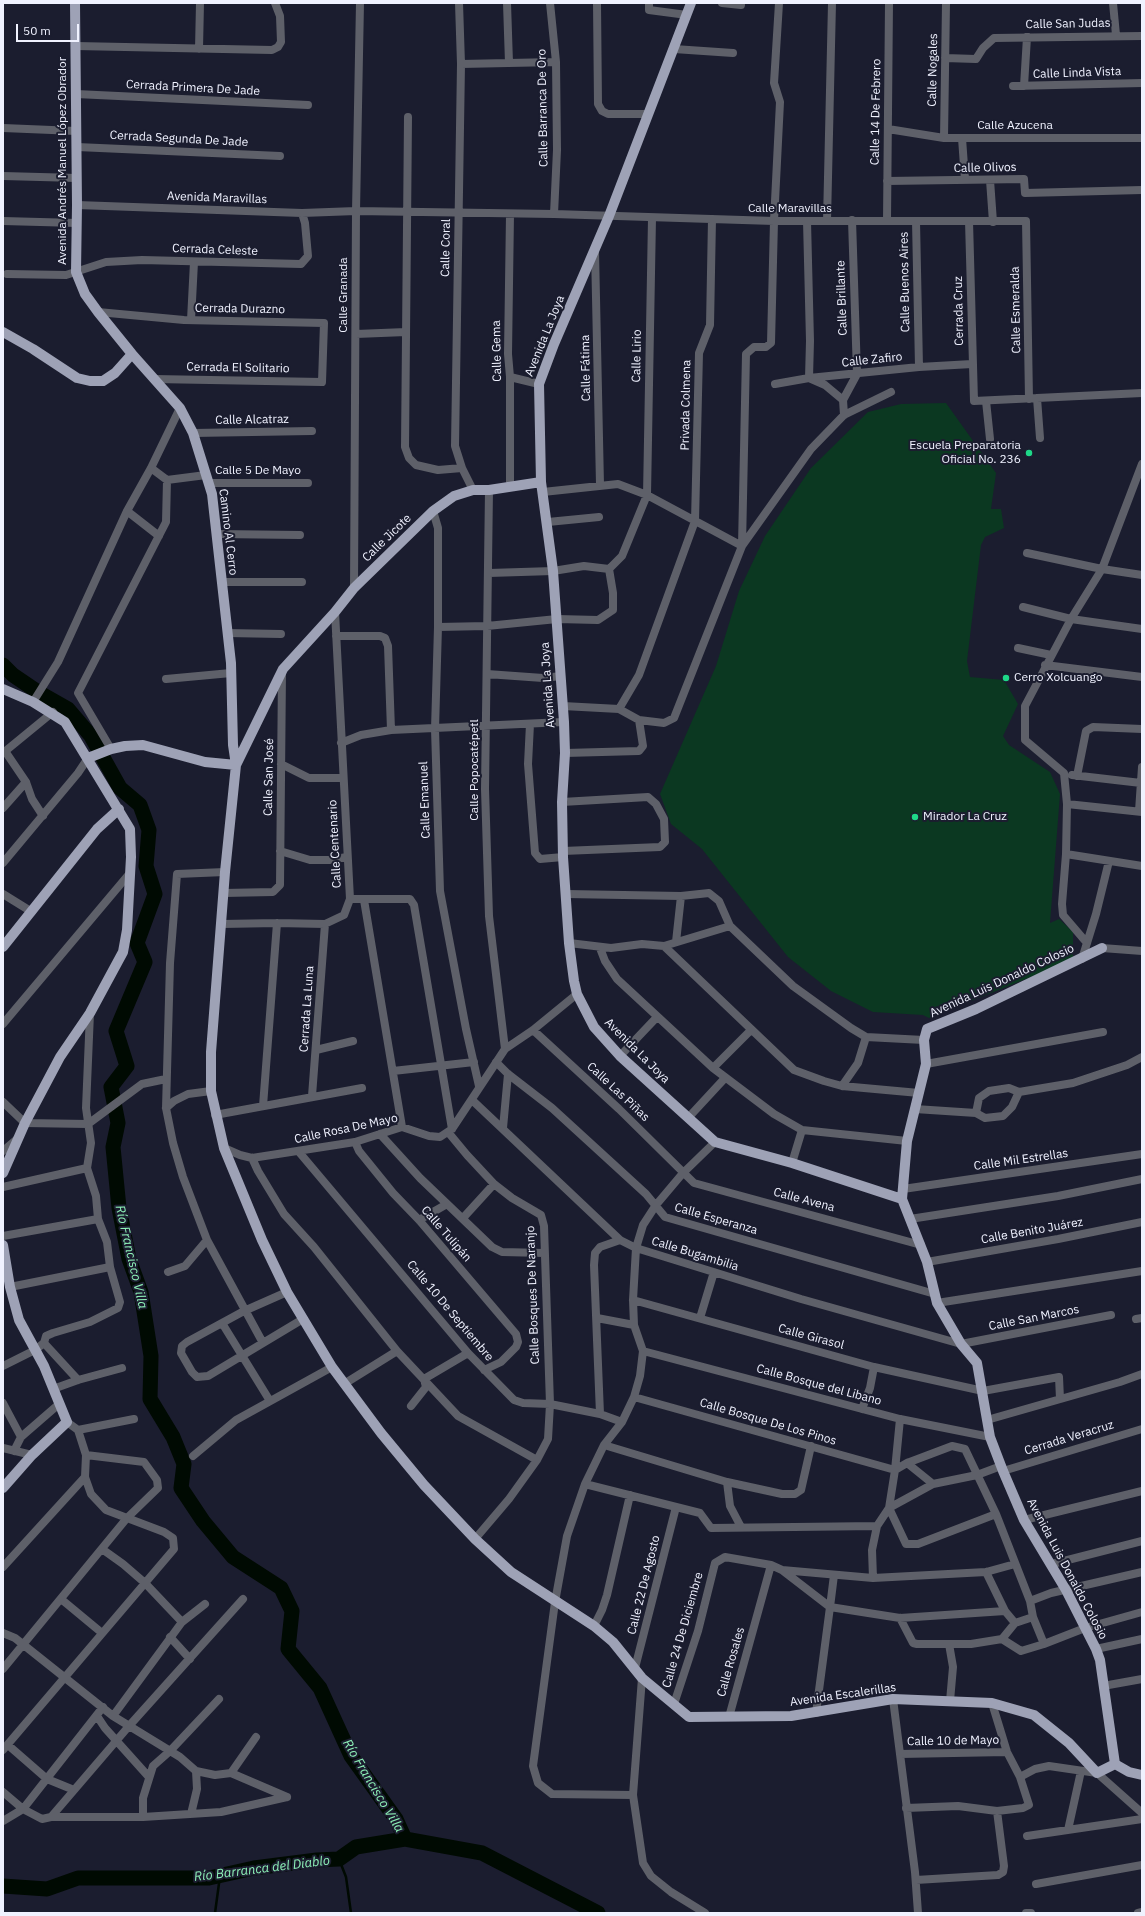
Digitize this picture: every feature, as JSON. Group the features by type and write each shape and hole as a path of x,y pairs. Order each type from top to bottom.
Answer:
{"main road":[{"name":"Avenida Andrés Manuel López Obrador","path":"75,3 77,178 76,272 85,294"},
{"name":"Avenida La Joya","path":"691,3 609,216 554,344 540,384 542,487 548,522 557,619 564,722 565,753 562,802 563,854 568,943 578,994 594,1027 620,1056 715,1142 903,1194"},
{"name":"Camino Al Cerro","path":"85,294 132,354 180,408 193,433 208,479 212,494 231,673 233,745 236,765"},
{"path":"3,332 33,349 77,378 90,382 103,381 116,373 132,354"},
{"name":"Calle Jicote","path":"236,765 282,669 335,612 354,588 433,511 454,496 473,490 489,490 510,487 542,487"},
{"path":"3,689 52,712 65,722 130,829 130,873 126,930 122,952 90,1013 60,1057 17,1139 3,1173"},
{"path":"88,758 111,749 142,745 205,762 236,765"},
{"name":"Avenida Escalerillas","path":"236,765 225,872 211,1052 211,1091 215,1115 224,1148 262,1240 287,1292 332,1367 344,1384 381,1433 424,1484 475,1539 511,1572 594,1626 613,1642 642,1678 689,1717 790,1716 893,1700 992,1703 1034,1715 1069,1743 1097,1773"},
{"path":"3,947 98,829 119,809"},
{"name":"Avenida Luis Donaldo Colosio","path":"1102,948 976,1009 927,1029 924,1040 926,1064 907,1141 903,1194 910,1219 927,1262 936,1299 961,1344 977,1362 990,1437 1024,1520 1052,1564 1096,1649 1100,1660 1115,1764"},
{"path":"3,1488 32,1455 67,1422 52,1389 44,1366 19,1320 10,1287 4,1253"},
{"path":"1097,1773 1115,1764 1129,1772 1142,1775"}],"street":[{"path":"199,48 200,3"},
{"path":"76,46 272,50 278,48 281,42 280,16 275,3"},
{"name":"Calle Granada","path":"354,588 356,211 360,3"},
{"name":"Calle Coral","path":"459,3 461,64 455,446 462,468 473,490"},
{"path":"507,3 509,63"},
{"name":"Calle Barranca De Oro","path":"550,3 556,62 557,150 554,214"},
{"path":"597,3 598,104 602,111 608,114 648,114"},
{"path":"649,3 649,10 687,15"},
{"path":"722,3 741,5"},
{"path":"742,546 746,354 754,347 766,347 771,343 774,221 780,102 774,83 779,3"},
{"path":"827,221 832,3"},
{"name":"Calle 14 De Febrero","path":"887,221 889,3"},
{"name":"Calle Nogales","path":"944,138 946,3"},
{"path":"1112,3 1116,35"},
{"path":"1024,86 1027,36"},
{"name":"Calle San Judas","path":"945,58 976,59 983,48 994,38 1027,36 1142,36"},
{"path":"674,49 733,52"},
{"path":"461,64 556,62"},
{"name":"Calle Linda Vista","path":"1013,86 1142,83"},
{"name":"Cerrada Primera De Jade","path":"76,94 308,105"},
{"path":"408,117 405,447 409,458 416,465 438,470 462,468"},
{"path":"3,128 76,131"},
{"name":"Calle Azucena","path":"888,130 944,138 1142,138"},
{"path":"962,138 965,180"},
{"name":"Cerrada Segunda De Jade","path":"76,147 280,156"},
{"path":"3,176 77,178"},
{"name":"Calle Olivos","path":"887,181 1024,179 1025,193 1142,190"},
{"path":"990,180 993,222"},
{"name":"Avenida Maravillas","path":"77,205 302,214 356,211 458,212"},
{"name":"Calle Maravillas","path":"458,212 774,221 1026,221"},
{"name":"Cerrada Celeste","path":"7,274 66,275 106,262 172,260 194,262 301,264 308,256 305,223 302,214"},
{"name":"Calle Gema","path":"510,214 508,354 510,377 510,487"},
{"name":"Calle Lirio","path":"647,495 652,218"},
{"name":"Privada Colmena","path":"619,709 639,675 695,521 699,353 710,325 712,219"},
{"name":"Calle Brillante","path":"852,220 857,374"},
{"path":"3,221 77,223"},
{"path":"807,221 810,341 809,378 825,384 843,400"},
{"name":"Calle Buenos Aires","path":"916,221 919,367"},
{"name":"Cerrada Cruz","path":"969,221 974,401 986,401"},
{"name":"Calle Esmeralda","path":"1026,221 1033,398 1040,438"},
{"name":"Calle Fátima","path":"595,251 600,485"},
{"path":"191,320 194,262"},
{"name":"Cerrada Durazno","path":"98,312 191,320 324,323 322,382"},
{"path":"356,334 406,332"},
{"name":"Calle Zafiro","path":"775,384 809,378 919,367 972,364"},
{"path":"844,416 843,400 857,374"},
{"path":"510,377 540,384"},
{"name":"Cerrada El Solitario","path":"154,378 322,382"},
{"path":"563,706 619,709 639,720 664,723 674,718 742,546 811,449 844,416 891,392"},
{"path":"990,439 986,401 1142,393"},
{"path":"33,702 58,662 127,511 180,408"},
{"name":"Calle Alcatraz","path":"193,433 312,432"},
{"path":"1141,783 1077,776 1064,773 1025,740 1025,706 1071,619 1102,568 1142,464"},
{"path":"111,749 78,693 166,522 167,480 150,468"},
{"name":"Calle 5 De Mayo","path":"167,480 208,479 308,483"},
{"path":"542,487 618,484 647,495 742,546"},
{"name":"Calle Popocatépetl","path":"489,490 485,789 489,916 505,1049"},
{"path":"609,569 622,556 647,495"},
{"path":"127,511 159,536"},
{"name":"Calle Emanuel","path":"433,511 438,528 438,627 435,729 440,891 466,1029 479,1086"},
{"path":"548,522 599,517"},
{"path":"216,534 300,535"},
{"path":"1027,553 1102,568 1142,574"},
{"path":"489,573 552,571 584,566 609,569"},
{"path":"438,627 487,626 557,619 598,620 613,610 613,593 609,569"},
{"path":"222,582 302,582"},
{"path":"1023,607 1071,619 1142,629"},
{"name":"Calle Centenario","path":"335,612 350,899 410,899 414,905 450,1131"},
{"path":"227,633 281,634"},
{"path":"336,636 380,636 385,638 388,646 391,730"},
{"path":"1018,648 1051,655"},
{"path":"1046,665 1142,678"},
{"name":"Calle San José","path":"224,893 273,892 280,885 282,669"},
{"path":"166,679 231,673"},
{"path":"487,674 543,678 561,676"},
{"path":"43,816 32,799 26,782 4,752 52,712"},
{"path":"565,753 639,751 643,746 639,720"},
{"path":"341,743 361,735 391,730 564,722"},
{"path":"530,724 528,764 535,853 540,859 563,854 660,847 665,842 664,819 656,804 648,797 562,802"},
{"path":"1077,776 1086,731 1093,727 1142,729"},
{"path":"3,864 88,758"},
{"path":"281,764 309,778 343,778"},
{"path":"1067,804 1140,812 1142,768"},
{"path":"1064,773 1067,804 1066,854 1062,904 1063,915 1087,943"},
{"path":"3,808 26,782"},
{"path":"280,851 310,860 329,860 347,857"},
{"path":"1066,854 1142,866"},
{"path":"1082,959 1110,861"},
{"path":"225,872 177,874 170,963 166,1108 173,1144 183,1178 207,1240 262,1343"},
{"path":"3,1024 130,873"},
{"path":"566,894 680,896 709,893 719,901 730,926 794,986 850,1028 866,1036 924,1040"},
{"path":"3,894 32,912"},
{"path":"676,942 680,896"},
{"path":"222,924 277,922 325,924 344,915 350,899"},
{"path":"364,900 402,1127"},
{"path":"263,1106 277,922"},
{"name":"Cerrada La Luna","path":"312,1096 325,924"},
{"path":"568,943 600,948 642,944 664,946 730,926"},
{"path":"664,946 794,1070 824,1082 842,1086 919,1093"},
{"path":"600,948 605,961 617,979 713,1068 774,1114 802,1130 907,1141"},
{"path":"1102,948 1142,949"},
{"path":"450,1131 505,1049 533,1030 578,994"},
{"path":"3,1366 35,1350 44,1343 46,1336 90,1322 118,1308 120,1302 110,1267 107,1242 98,1219 96,1196 87,1168 90,1143 86,1108 90,1013"},
{"path":"620,1056 657,1017"},
{"name":"Calle Las Piñas","path":"533,1030 672,1160 683,1174"},
{"path":"713,1068 751,1030"},
{"path":"926,1064 1103,1032"},
{"path":"842,1086 858,1063 866,1036"},
{"path":"316,1050 353,1041"},
{"path":"976,1113 979,1098 989,1091 1009,1088 1019,1092 1073,1083 1127,1065 1142,1057"},
{"path":"393,1071 474,1062"},
{"name":"Calle Esperanza","path":"496,1062 508,1074 552,1108 656,1205 666,1217 936,1299"},
{"path":"503,1128 508,1074"},
{"path":"688,1118 725,1078"},
{"path":"3,1102 25,1123 88,1124 142,1084 166,1079"},
{"path":"215,1115 362,1088"},
{"path":"166,1108 174,1100 188,1094 211,1091"},
{"path":"915,1109 976,1113 985,1118 1003,1116 1012,1106 1019,1092"},
{"name":"Calle Bugambilia","path":"472,1100 620,1240 636,1248 801,1299 961,1344"},
{"name":"Calle Rosa De Mayo","path":"224,1148 240,1155 252,1158 299,1152 355,1142 402,1127 429,1136 440,1137 450,1131"},
{"path":"792,1163 802,1130"},
{"name":"Calle Bosques De Naranjo","path":"450,1131 467,1156 494,1184 512,1198 541,1216 544,1226 550,1404 548,1439 537,1460 508,1499 475,1539"},
{"path":"380,1134 420,1178 492,1247 502,1252 544,1253"},
{"path":"3,1151 17,1139"},
{"name":"Calle Tulipán","path":"355,1142 370,1165 516,1334 518,1342 516,1347 501,1362 484,1370"},
{"path":"633,1795 552,1794 538,1783 533,1766 555,1602 567,1536 585,1484 604,1445 622,1422 634,1397 640,1376 643,1352 634,1325 633,1300 636,1248 643,1225 656,1205 683,1174 715,1142"},
{"name":"Calle 10 De Septiembre","path":"299,1152 468,1353 514,1400 523,1403 550,1404 600,1414 622,1422"},
{"name":"Calle Mil Estrellas","path":"903,1194 1142,1154"},
{"path":"252,1158 258,1171 284,1214 314,1247 397,1351 458,1416 537,1460"},
{"path":"3,1187 87,1168"},
{"name":"Calle Avena","path":"683,1174 694,1183 921,1245"},
{"path":"910,1219 1058,1196 1142,1179"},
{"path":"463,1218 494,1184"},
{"path":"419,1220 447,1204"},
{"path":"3,1236 98,1219"},
{"name":"Calle Benito Juárez","path":"927,1262 1058,1239 1142,1222"},
{"path":"168,1272 185,1266 207,1240"},
{"path":"600,1414 594,1265 596,1253 600,1247 620,1240"},
{"path":"10,1287 110,1267"},
{"path":"936,1299 1142,1271"},
{"path":"700,1318 714,1272"},
{"path":"287,1292 244,1311 182,1346 181,1352 192,1372 197,1377 208,1376 303,1319"},
{"name":"Calle Girasol","path":"633,1300 874,1367 983,1391"},
{"name":"Calle San Marcos","path":"961,1344 1111,1315"},
{"path":"597,1318 634,1325"},
{"path":"222,1323 270,1401"},
{"path":"44,1343 78,1380"},
{"path":"344,1384 397,1351"},
{"name":"Calle Bosque del Libano","path":"643,1352 900,1419 990,1437"},
{"path":"424,1379 468,1353"},
{"path":"193,1456 236,1420 332,1367"},
{"path":"862,1409 870,1388 874,1367"},
{"path":"52,1389 122,1368"},
{"path":"987,1420 1142,1374"},
{"path":"983,1391 1060,1377 1060,1399"},
{"path":"411,1406 426,1387 424,1379"},
{"name":"Calle Bosque De Los Pinos","path":"634,1397 895,1470"},
{"path":"3,1404 21,1437"},
{"path":"14,1451 21,1437 59,1404"},
{"path":"78,1430 134,1419"},
{"path":"873,1578 872,1550 878,1526 889,1508 895,1470 900,1419"},
{"path":"67,1422 78,1430 86,1455 85,1477 91,1494 106,1510 164,1532 173,1538 175,1542 174,1549 5,1748 47,1779 74,1790"},
{"name":"Cerrada Veracruz","path":"977,1475 1142,1428"},
{"path":"604,1445 728,1482 782,1494 795,1494 801,1490 811,1446"},
{"path":"895,1470 907,1463 952,1446 965,1449 996,1514 1030,1601 1033,1617 1044,1644"},
{"path":"3,1448 32,1455"},
{"path":"3,1669 127,1518 158,1488 157,1480 144,1462 86,1455"},
{"path":"907,1463 933,1484"},
{"path":"889,1508 933,1484 977,1475"},
{"path":"3,1567 85,1477"},
{"path":"728,1482 730,1506 741,1527"},
{"path":"585,1484 700,1513 711,1528 878,1526"},
{"path":"1024,1520 1142,1491"},
{"path":"594,1626 602,1610 609,1588 630,1495"},
{"name":"Calle 22 De Agosto","path":"635,1668 676,1507"},
{"path":"889,1508 906,1544 918,1544 996,1514"},
{"path":"1052,1564 1142,1541"},
{"path":"102,1549 123,1564 144,1583 182,1622"},
{"name":"Calle 24 De Diciembre","path":"674,1704 698,1631 715,1563 725,1557 771,1565"},
{"path":"782,1570 873,1578 986,1572 1015,1564"},
{"path":"771,1565 782,1570 830,1608 900,1618 1005,1612"},
{"name":"Calle Rosales","path":"729,1717 771,1565"},
{"path":"986,1572 1005,1612 1015,1623"},
{"path":"1030,1601 1066,1590 1142,1572"},
{"path":"816,1713 834,1575"},
{"path":"62,1599 102,1633"},
{"path":"51,1817 129,1726 243,1600"},
{"path":"113,1716 182,1622 205,1604"},
{"path":"900,1618 913,1643 971,1644 1002,1639 1022,1651 1085,1628 1142,1612"},
{"path":"1002,1639 1015,1623 1033,1617"},
{"path":"3,1633 15,1638 113,1716 180,1757 196,1771 215,1775 231,1773 287,1797 221,1812 142,1817 51,1817 42,1819 23,1809 3,1792"},
{"path":"170,1637 190,1658"},
{"path":"1096,1649 1142,1639"},
{"path":"949,1644 953,1667 950,1702"},
{"path":"642,1678 633,1795 644,1863 651,1876 671,1892 705,1913"},
{"path":"1103,1686 1142,1679"},
{"path":"142,1817 143,1798 148,1776 153,1766 170,1751 219,1699"},
{"path":"893,1700 916,1880 918,1913"},
{"path":"906,1808 958,1806 997,1811 1023,1808 1029,1805 1020,1777 1007,1752 992,1703"},
{"path":"3,1821 23,1809 103,1707"},
{"path":"97,1716 148,1776"},
{"path":"231,1773 256,1737"},
{"name":"Calle 10 de Mayo","path":"900,1754 1007,1752"},
{"path":"1020,1777 1035,1769 1049,1766 1097,1773"},
{"path":"191,1814 198,1789 196,1771"},
{"path":"1068,1830 1081,1771"},
{"name":"Avenida Escalerillas","path":"1097,1773 1142,1813"},
{"path":"916,1880 998,1875 1003,1872 1004,1866 997,1811"},
{"path":"1027,1836 1142,1819"},
{"path":"1036,1884 1142,1865"},
{"path":"1138,1913 1142,1912"},
{"path":"1026,1913 1031,1913"}],"green space":[{"path":"946,403 996,473 991,509 1001,509 1004,528 985,537 981,545 967,661 970,677 1004,680 1018,704 1003,736 1009,745 1050,772 1060,794 1050,923 1059,919 1073,932 1073,960 929,1018 923,1015 873,1012 831,991 788,957 702,849 671,824 660,794 716,666 739,591 765,536 811,468 868,412 901,404"}],"waterway":[{"name":"Río Francisco Villa","path":"3,665 13,675 38,692 68,709 91,736 120,788 140,805 149,830 146,866 155,894 137,943 145,962 116,1031 127,1066 111,1087 118,1123 113,1147 119,1208 129,1259 141,1292 151,1356 150,1399 173,1437 184,1464 181,1488 203,1521 233,1557 281,1588 292,1611 288,1649 320,1688 351,1756 396,1819 405,1839"},
{"name":"Río Barranca del Diablo","path":"3,1886 47,1889 78,1878 209,1878 254,1868 317,1860 339,1859 356,1847 405,1839 482,1853 598,1913"},
{"path":"339,1859 346,1877 351,1913"},
{"path":"215,1913 220,1876"}],"place":[{"name":"Escuela Preparatoria Oficial No. 236","path":"1029,453"},
{"name":"Cerro Xolcuango","path":"1006,678"},
{"name":"Mirador La Cruz","path":"915,817"}]}
